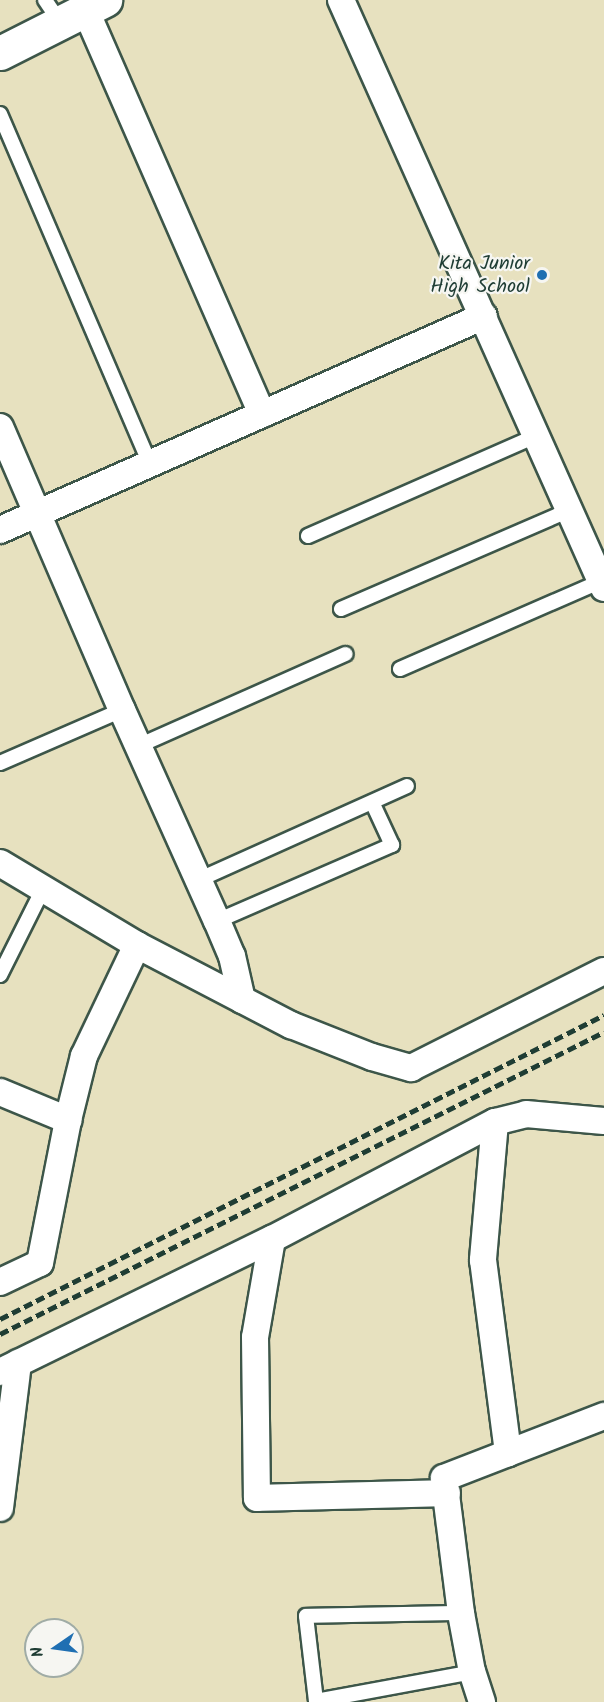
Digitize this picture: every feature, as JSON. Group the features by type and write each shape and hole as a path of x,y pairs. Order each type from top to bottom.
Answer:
{"street":[{"path":"341,0 602,584"},
{"path":"0,53 75,9 262,414"},
{"path":"0,530 484,316"},
{"path":"0,427 122,710 232,956 242,1000"},
{"path":"0,863 44,887 138,945 291,1025 372,1057 411,1068 604,971"},
{"path":"0,1282 40,1263 68,1120 84,1056 138,945"},
{"path":"0,1092 68,1120"},
{"path":"0,1508 9,1367 272,1239 495,1122 526,1114 604,1121"},
{"path":"495,1122 483,1260 508,1453"},
{"path":"272,1239 261,1287 255,1337 257,1498 447,1493"},
{"path":"482,1702 472,1672 461,1613 444,1478 604,1416"}],"lane":[{"path":"0,114 150,464"},
{"path":"308,536 536,436"},
{"path":"341,609 568,511"},
{"path":"400,669 602,584"},
{"path":"138,746 346,654"},
{"path":"0,763 122,710"},
{"path":"198,880 406,786"},
{"path":"217,921 392,845 372,802"},
{"path":"0,975 44,887"},
{"path":"461,1613 306,1616 316,1701 472,1672"}],"railway":[{"path":"0,1319 604,1015"},
{"path":"0,1334 604,1032"}],"place":[{"name":"Kita Junior High School","path":"542,275"}]}
